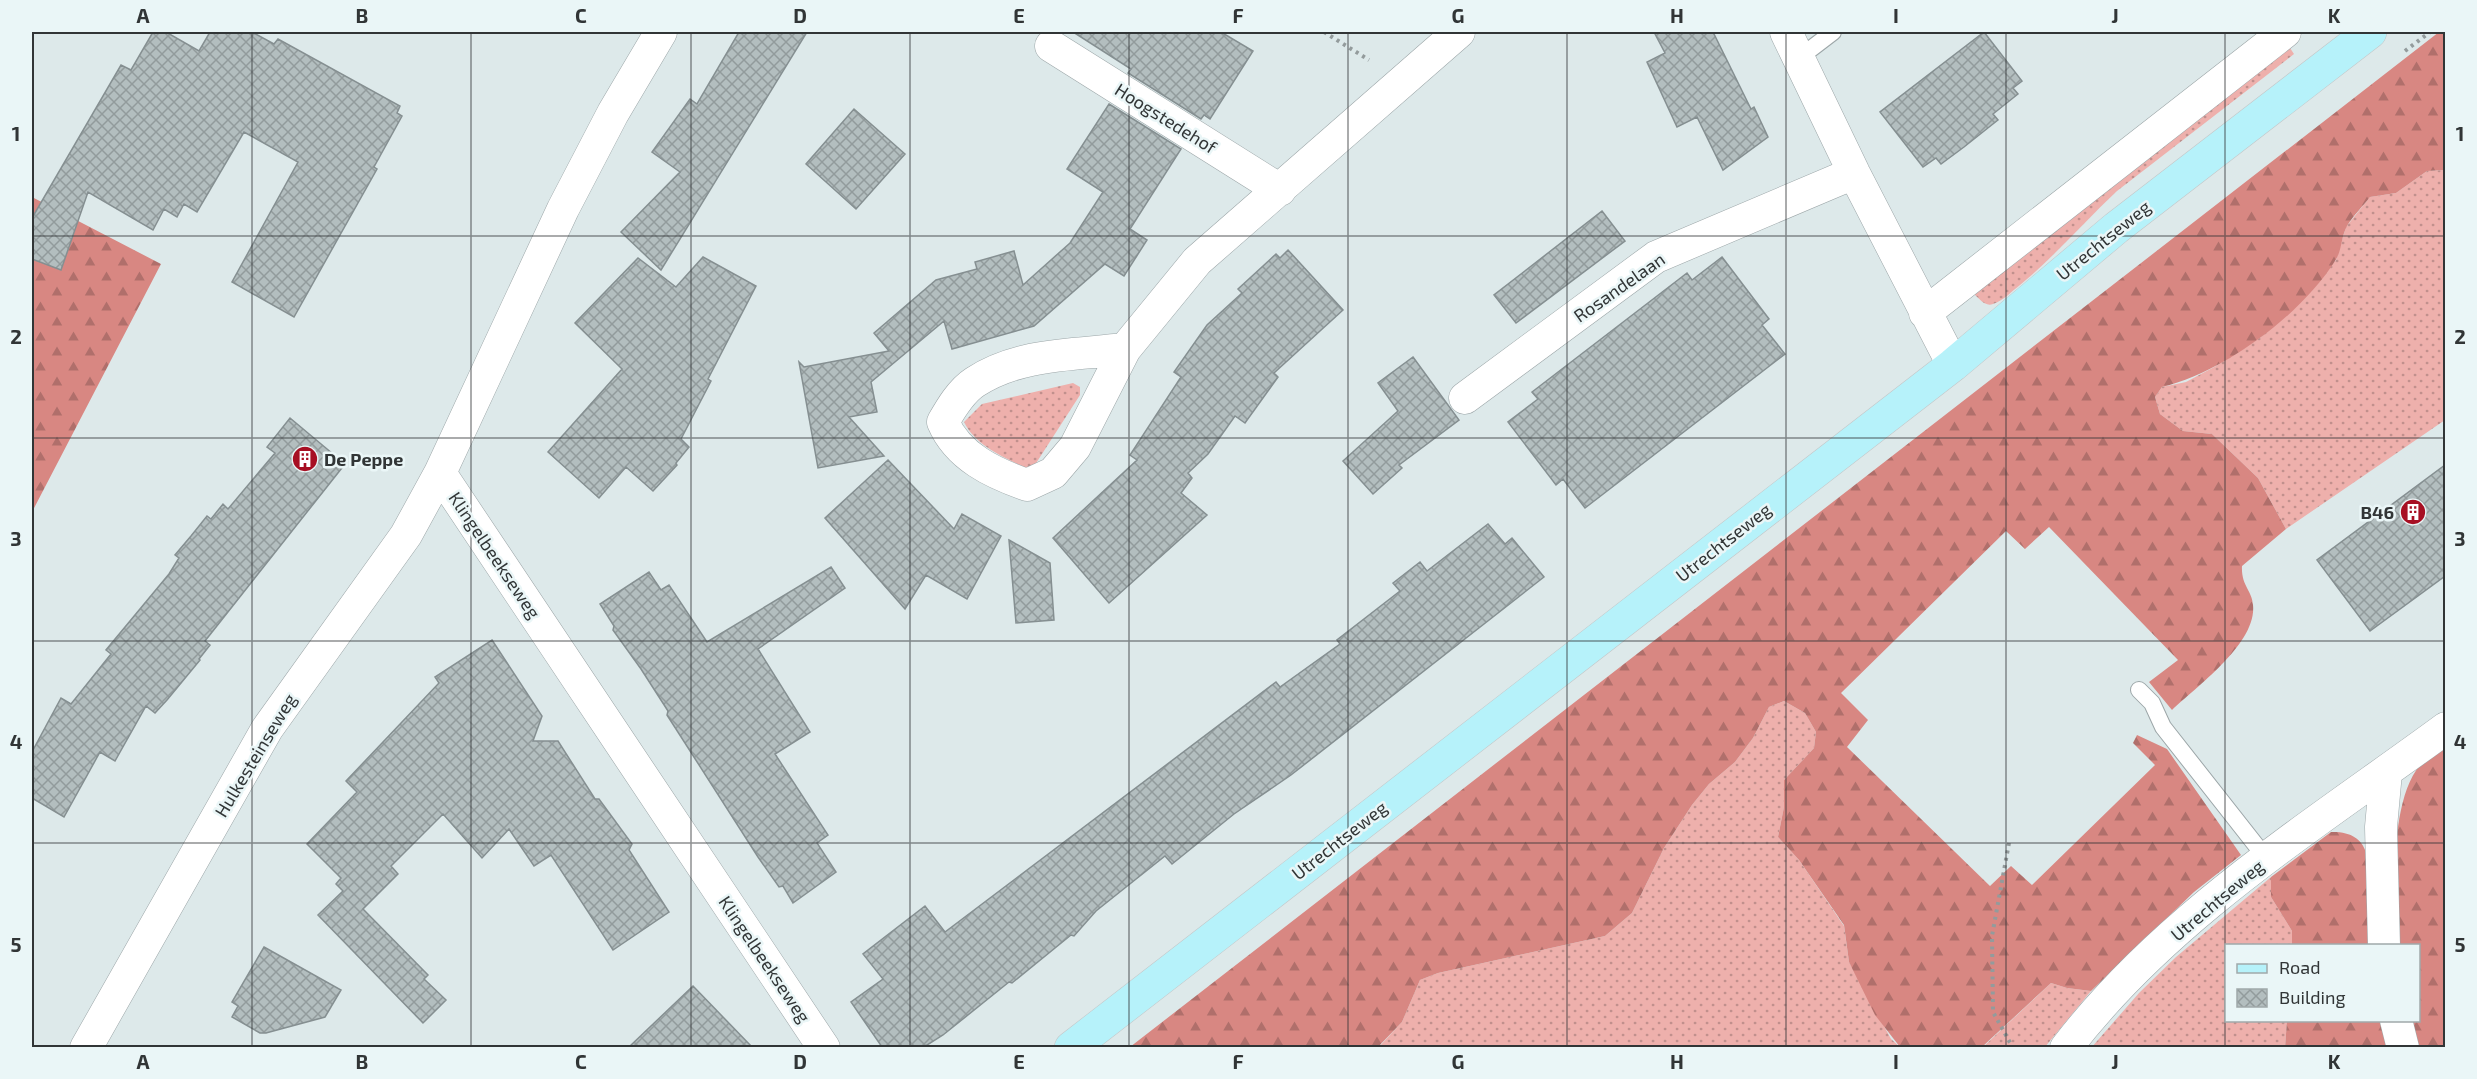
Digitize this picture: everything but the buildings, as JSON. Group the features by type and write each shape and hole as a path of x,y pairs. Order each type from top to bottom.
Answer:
{"main road":[{"name":"Utrechtseweg","path":"1071,1047 1953,365 2116,228 2370,32"}],"street":[{"name":"Klingelbeekseweg","path":"661,32 613,112 563,209 441,473 824,1047"},
{"path":"1125,349 1063,353 1004,369 974,382 953,405 943,422 950,437 975,461 999,475 1027,485 1053,473 1075,447 1125,349 1197,261 1459,32"},
{"path":"1924,313 2285,32"},
{"path":"1793,45 1854,173 1924,313 1953,365"},
{"name":"Hoogstedehof","path":"1052,46 1280,190"},
{"name":"Rosandelaan","path":"1465,398 1656,257 1854,173"},
{"name":"Hulkesteinseweg","path":"86,1047 267,729 406,535 441,473"},
{"name":"Utrechtseweg","path":"2066,1047 2127,979 2204,909 2266,858 2445,728"},
{"path":"2384,944 2381,827 2386,772"},
{"path":"2397,1022 2403,1047"}],"lane":[{"path":"1793,45 1833,32"},
{"path":"2139,690 2152,703 2163,727 2266,858"}],"path":[{"path":"1324,32 1401,81"},
{"path":"2009,843 1992,936 1993,1012 2013,1047"}],"shaded area":[{"path":"2290,48 2294,54 2117,191 2033,274 2007,296 1990,305 1974,294"},
{"path":"2445,170 2445,420 2286,529 2258,478 2212,434 2183,431 2160,414 2155,397 2162,387 2186,382 2261,337 2336,260 2346,227 2370,197 2396,193 2427,171"},
{"path":"1073,383 1080,387 1080,395 1031,471 984,445 969,431 964,422 982,404"},
{"path":"1784,701 1805,713 1816,732 1814,748 1784,780 1784,807 1778,837 1799,860 1844,926 1849,962 1891,1039 1900,1047 1378,1048 1402,1022 1420,980 1438,973 1605,936 1632,913 1664,848 1692,805 1709,784 1735,762 1753,738 1769,707"},
{"path":"2271,877 2271,897 2292,931 2292,944 2225,944 2225,1022 2287,1022 2285,1047 2091,1048 2139,993 2176,957"},
{"path":"2051,983 2091,991 2045,1047 1982,1048"}],"green space":[{"path":"2439,32 2446,32 2445,170 2427,171 2396,193 2370,197 2347,226 2335,261 2302,302 2259,339 2235,355 2186,380 2162,387 2155,397 2160,414 2183,431 2212,434 2258,478 2286,529 2242,566 2243,578 2253,605 2252,619 2236,649 2172,710 2149,682 2178,660 2049,527 2025,549 2006,531 1841,693 1868,720 1847,747 1990,886 2011,866 2032,885 2155,765 2133,743 2137,735 2167,749 2241,855 2194,892 2091,991 2051,983 1982,1047 1900,1047 1875,1015 1849,962 1844,925 1799,860 1778,837 1784,807 1784,780 1814,748 1816,732 1805,713 1784,701 1769,707 1753,738 1735,762 1709,784 1692,805 1664,848 1632,913 1605,936 1438,973 1420,980 1402,1022 1378,1047 1130,1047"},
{"path":"32,197 161,264 32,512"},
{"path":"2445,746 2445,1047 2416,1047 2408,1022 2420,1022 2420,944 2396,944 2395,878 2398,827 2410,782 2423,762"},
{"path":"2331,832 2354,837 2366,851 2368,860 2370,944 2292,944 2292,931 2271,897 2271,877"},
{"path":"2287,1022 2382,1022 2389,1048 2285,1048"}],"place":[{"name":"De Peppe","path":"305,459"},
{"name":"B46","path":"2413,512"}]}
